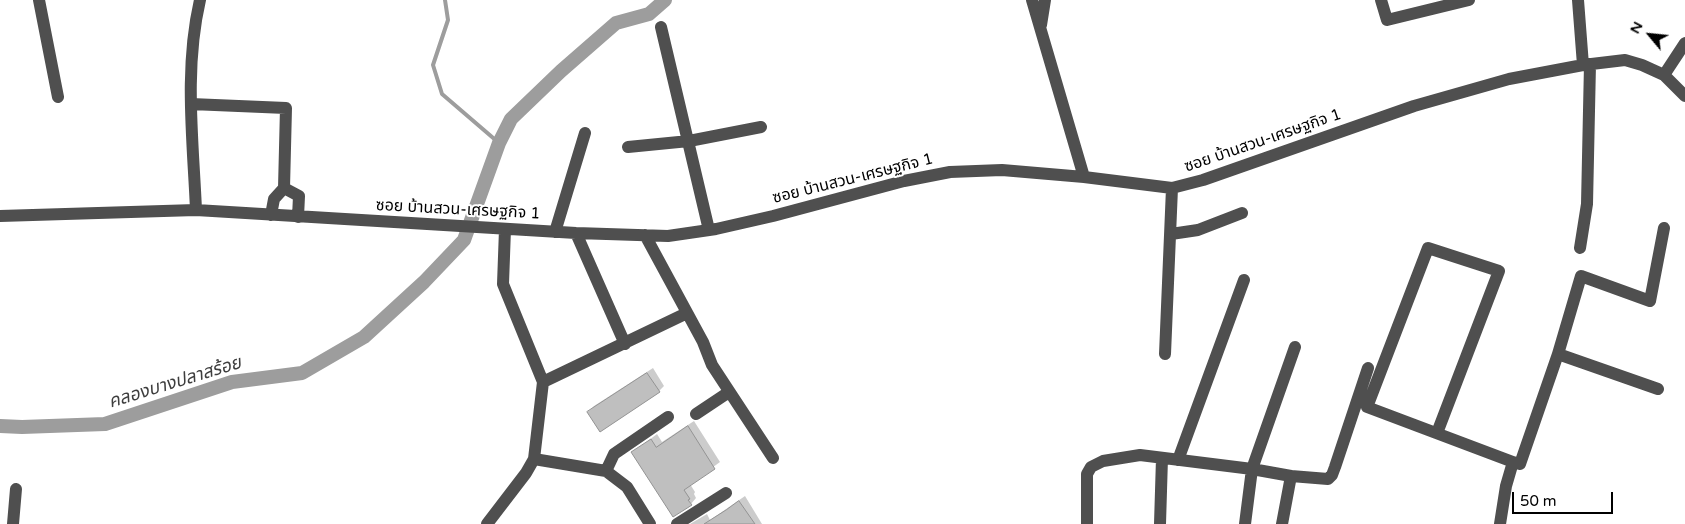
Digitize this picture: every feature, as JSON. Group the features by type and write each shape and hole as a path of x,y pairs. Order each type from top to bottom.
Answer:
{"street":[{"path":"39,0 58,97"},
{"path":"196,210 190,78 194,27 200,0"},
{"path":"1032,0 1084,177"},
{"path":"1040,30 1045,0"},
{"path":"1381,0 1387,20 1461,1"},
{"path":"1578,0 1586,65 1586,204 1580,248"},
{"path":"661,27 710,230"},
{"path":"1664,75 1685,43"},
{"name":"ซอย บ้านสวน-เศรษฐกิจ 1","path":"0,216 196,210 576,234 668,236 710,230 773,216 904,181 950,172 1002,170 1084,177 1172,188 1203,180 1414,106 1509,79 1586,65 1625,60 1642,65 1664,75 1685,96"},
{"path":"191,104 286,108 284,188 274,199 271,215"},
{"path":"628,147 689,141 761,127"},
{"path":"555,232 585,133"},
{"path":"284,188 298,196 298,217"},
{"path":"1165,354 1172,188"},
{"path":"1171,234 1198,230 1242,214"},
{"path":"1437,433 1498,271 1428,248 1367,407 1520,464 1558,354 1580,276 1650,301 1664,228"},
{"path":"487,524 526,473 534,459 543,382 503,284 505,229"},
{"path":"576,234 625,344"},
{"path":"645,235 703,342 712,365 773,458"},
{"path":"1178,460 1244,280"},
{"path":"543,382 687,313"},
{"path":"1245,524 1252,469 1295,347"},
{"path":"1558,354 1658,389"},
{"path":"1087,524 1087,474 1091,468 1103,461 1140,455 1328,480 1332,475 1368,368"},
{"path":"696,414 729,392"},
{"path":"606,471 614,454 668,417"},
{"path":"1160,524 1162,458"},
{"path":"534,459 606,471 627,488 650,524"},
{"path":"1500,524 1506,486 1513,462"},
{"path":"1282,524 1291,476"},
{"path":"13,524 16,489"},
{"path":"677,524 726,493"}],"building":[{"path":"647,373 660,392 600,432 587,412"},
{"path":"688,426 715,469 684,490 692,505 673,517 631,452 651,439 656,447"},
{"path":"739,501 755,524 704,524 726,510"}],"waterway":[{"path":"445,0 448,20 433,65 442,94 499,143"},
{"name":"คลองบางปลาสร้อย","path":"0,426 105,424 232,382 302,373 364,337 424,282 464,240 499,143 511,119 561,71 616,23 649,14 665,0"}]}
